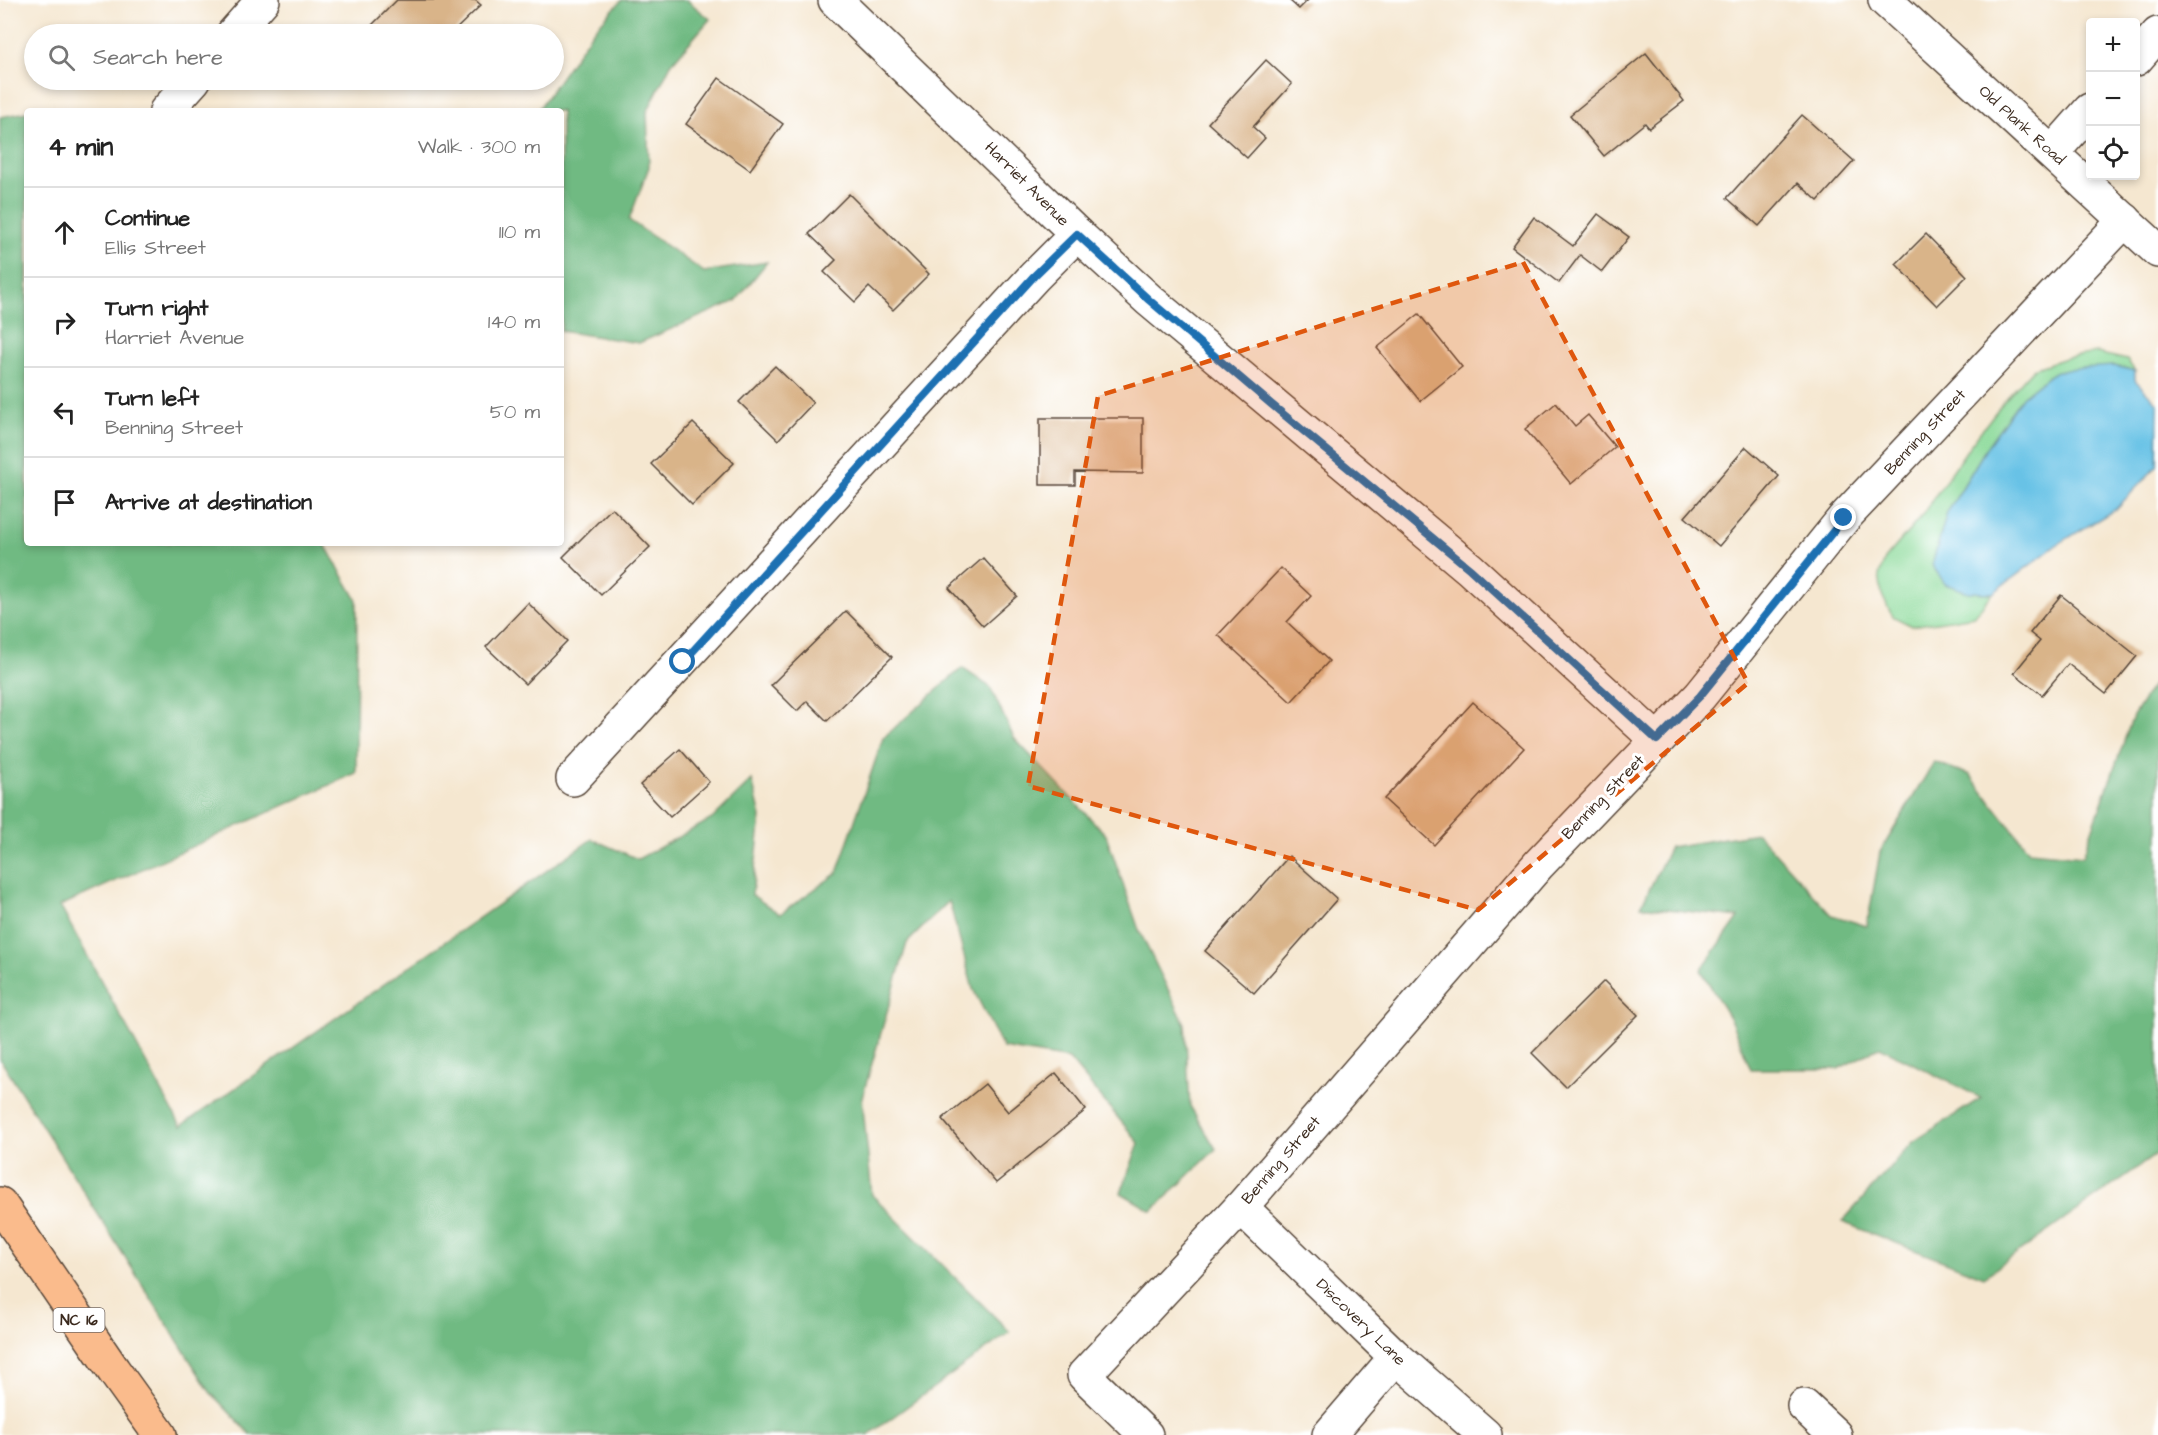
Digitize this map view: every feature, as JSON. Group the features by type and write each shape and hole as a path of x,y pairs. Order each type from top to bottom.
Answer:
{"highway":[{"name":"NC 16","path":"0,1204 107,1362 160,1435"}],"street":[{"path":"242,24 263,0"},
{"name":"Harriet Avenue","path":"836,0 1077,234 1192,337 1470,569 1657,740"},
{"name":"Old Plank Road","path":"1885,0 2053,152 2158,251"},
{"path":"2140,54 2158,34"},
{"path":"169,108 185,90"},
{"path":"2053,152 2086,116"},
{"name":"Benning Street","path":"1146,1435 1084,1375 1240,1207 1539,864 1700,696 1844,518 2125,220"},
{"path":"573,779 683,662 1034,276 1077,234"},
{"name":"Discovery Lane","path":"1240,1207 1396,1357 1485,1435"},
{"path":"1329,1435 1396,1357"},
{"path":"1804,1406 1835,1435"}],"highlighted area":[{"path":"1523,262 1748,683 1478,910 1028,786 1098,396"}],"green space":[{"path":"622,0 687,0 710,19 671,64 647,112 649,167 629,220 704,272 767,262 736,301 639,343 564,331 564,108 539,108 552,90 564,90 564,72 593,31"},
{"path":"24,113 24,546 326,546 357,600 356,773 60,906 181,1126 592,839 638,859 712,819 752,780 761,817 752,895 780,914 837,873 883,738 962,668 990,687 1014,738 1106,835 1139,930 1185,1024 1190,1106 1216,1149 1152,1211 1121,1193 1139,1143 1069,1059 1003,1048 973,989 949,901 907,943 862,1098 872,1195 1010,1332 868,1435 251,1435 210,1392 0,1059 0,117"},
{"path":"2097,353 2127,360 2135,371 2114,366 2051,374 2022,397 1988,445 1947,513 1932,565 1968,592 1993,593 1974,616 1912,626 1892,616 1882,595 1879,575 1885,559 1920,518 2004,401 2033,369 2065,358"},
{"path":"2158,676 2158,1153 1984,1277 1842,1222 1913,1142 1981,1098 1880,1047 1838,1069 1751,1069 1731,1021 1701,970 1739,917 1641,906 1670,847 1757,833 1832,915 1867,926 1880,852 1934,762 1970,775 2029,851 2083,856 2133,716"}],"water":[{"path":"2114,366 2135,371 2135,380 2158,404 2157,466 2116,509 2058,544 1993,593 1968,592 1945,584 1932,565 1947,513 1988,445 2022,397 2051,374 2066,369"}],"building":[{"path":"397,0 475,0 481,5 461,24 373,24"},
{"path":"1289,0 1308,0 1299,9"},
{"path":"1646,53 1684,101 1649,128 1645,123 1604,156 1570,115"},
{"path":"1266,60 1292,84 1253,127 1265,138 1247,158 1208,123"},
{"path":"719,78 783,124 750,170 686,124"},
{"path":"1802,115 1854,161 1818,201 1798,183 1759,226 1727,198"},
{"path":"849,194 929,274 893,310 869,287 855,302 824,272 836,260 809,234"},
{"path":"1598,214 1629,237 1602,272 1580,255 1559,283 1512,247 1534,217 1573,246"},
{"path":"1926,234 1967,276 1937,306 1896,264"},
{"path":"1419,314 1462,367 1420,401 1377,348"},
{"path":"775,366 813,403 778,440 739,402"},
{"path":"1556,403 1575,426 1588,415 1615,447 1571,484 1525,429"},
{"path":"1040,418 1143,418 1143,473 1075,472 1075,485 1040,485"},
{"path":"693,423 734,463 692,505 651,464"},
{"path":"1746,447 1779,476 1719,546 1685,517"},
{"path":"612,508 650,547 601,595 563,557"},
{"path":"983,558 1017,596 983,626 949,588"},
{"path":"1281,568 1311,596 1287,622 1329,661 1291,702 1218,635"},
{"path":"2061,595 2137,656 2106,694 2068,664 2042,695 2014,673 2040,641 2030,633"},
{"path":"528,603 567,641 525,684 486,647"},
{"path":"846,611 892,657 827,721 807,701 797,711 771,685"},
{"path":"1473,702 1524,748 1434,845 1384,799"},
{"path":"680,749 709,782 670,817 640,785"},
{"path":"1289,856 1337,899 1254,993 1205,951"},
{"path":"1604,981 1638,1015 1566,1087 1532,1053"},
{"path":"1056,1073 1086,1110 996,1183 942,1119 985,1084 1008,1112"}],"route":[{"path":"683,662 1034,276 1077,234 1149,300 1271,404 1470,569 1657,740 1700,696 1844,518"}]}
